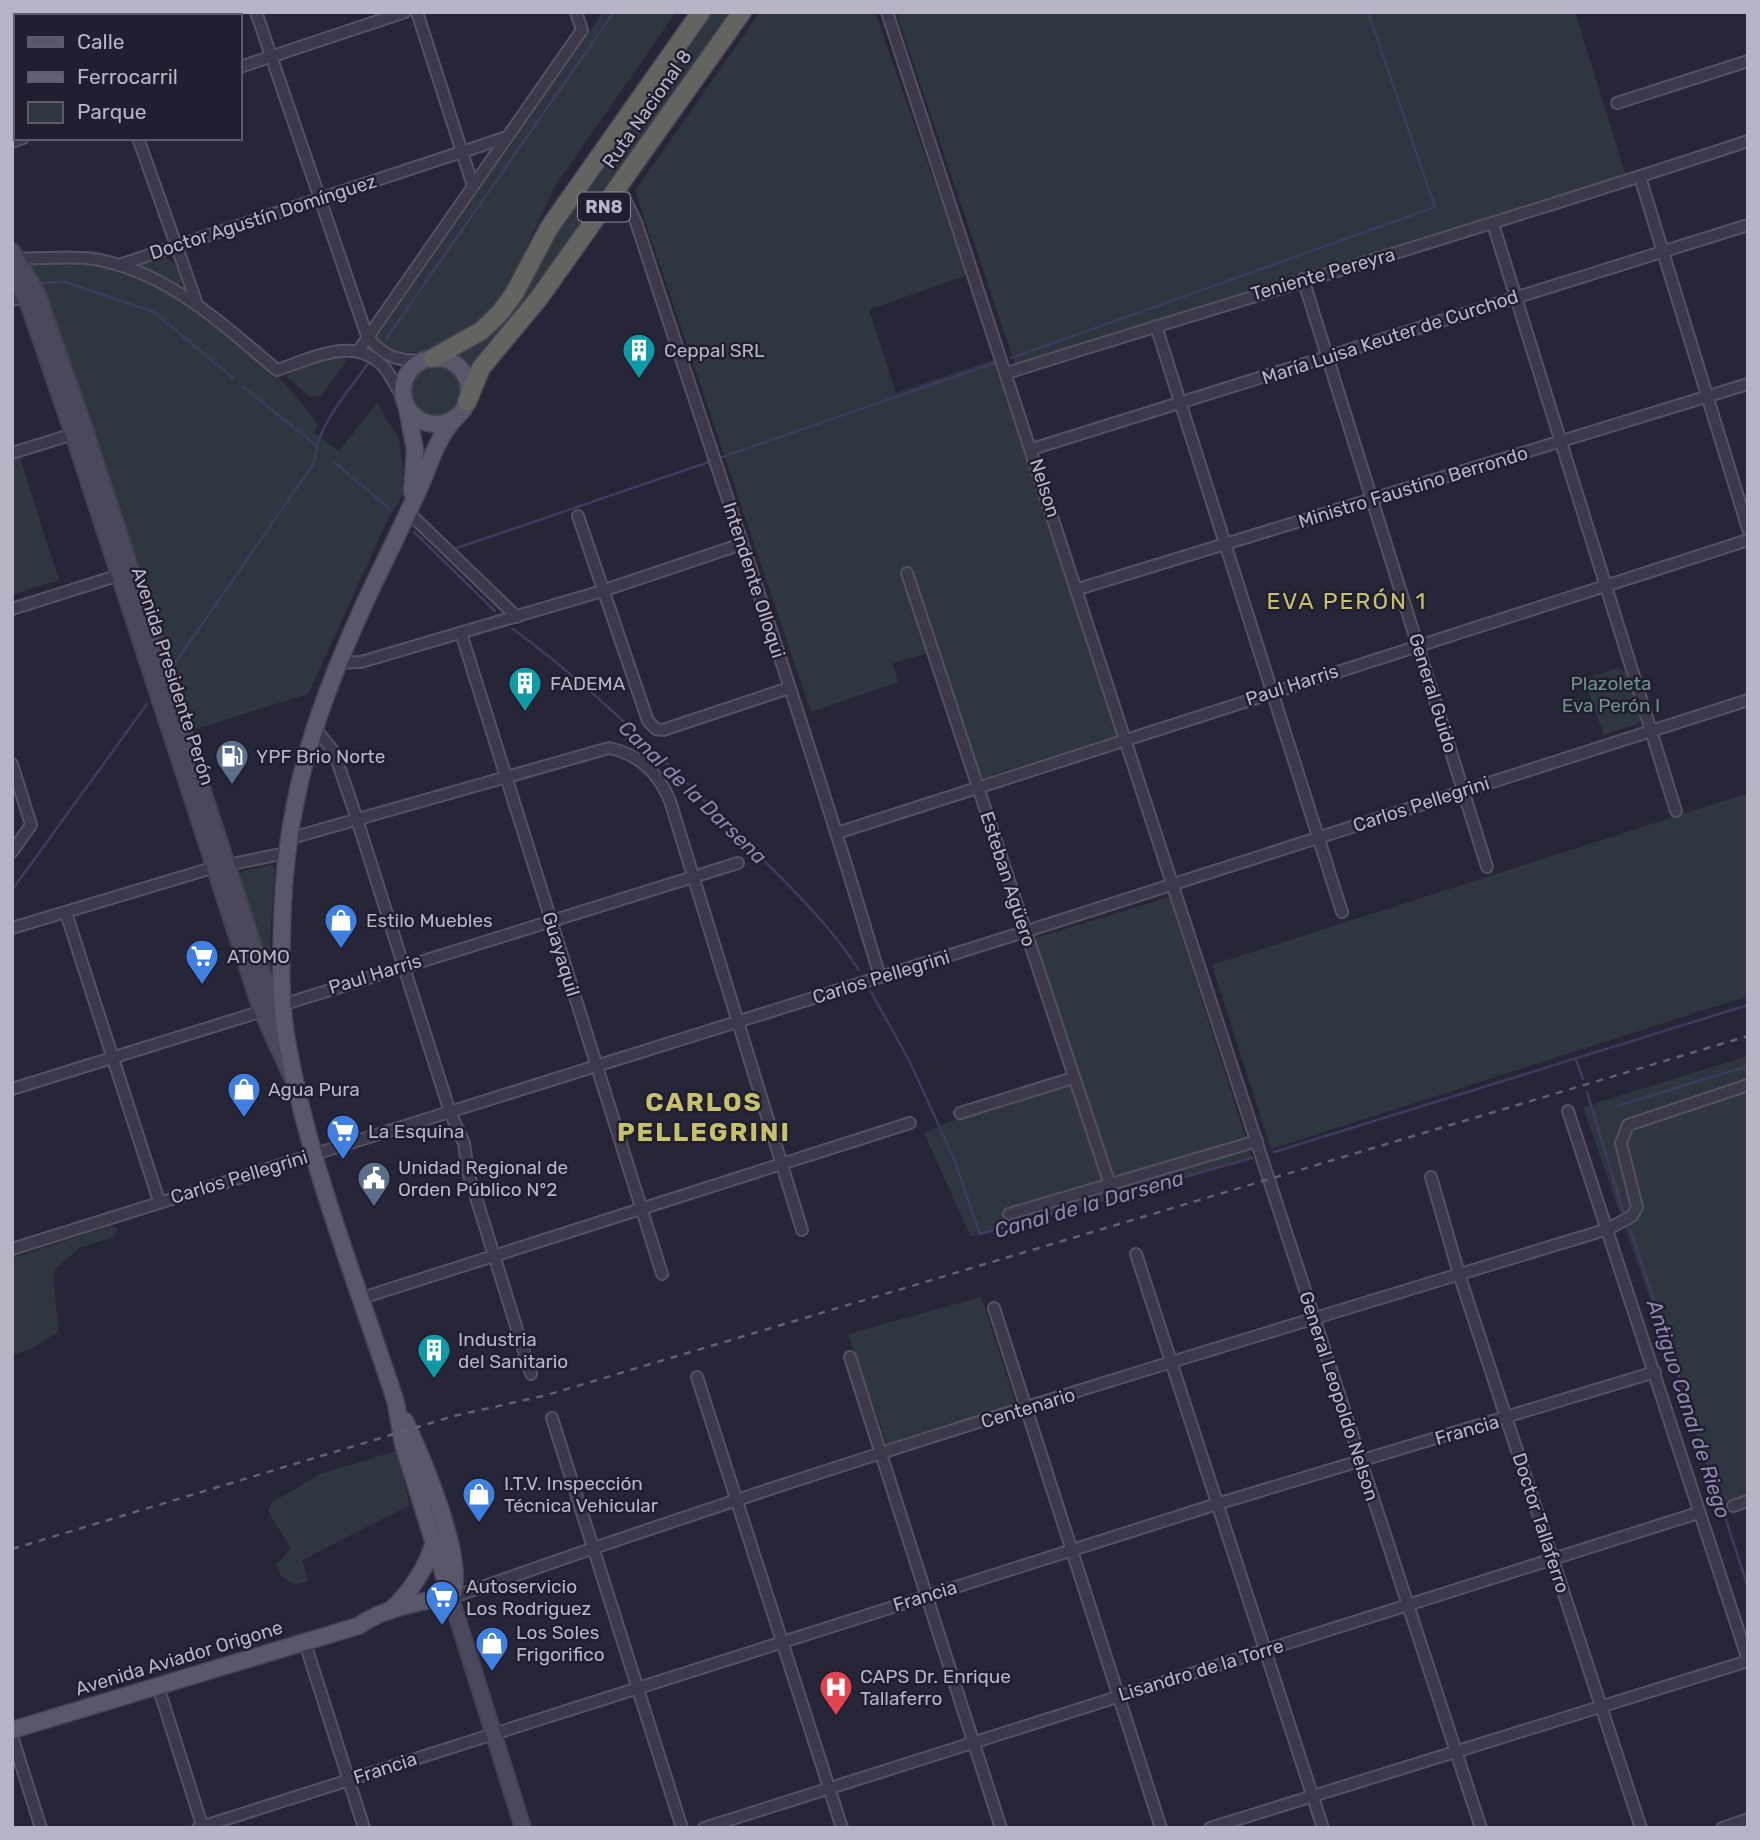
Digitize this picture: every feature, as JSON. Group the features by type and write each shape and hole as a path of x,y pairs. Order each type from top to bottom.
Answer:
{"highway":[{"name":"Ruta Nacional 8","path":"428,359 481,331 500,313 514,294 549,228 701,12"},
{"name":"Ruta Nacional 8","path":"467,401 481,368 539,298 742,12"}],"main road":[{"name":"Avenida Presidente Perón","path":"14,256 24,296"},
{"name":"Avenida Presidente Perón","path":"12,274 24,296 79,432 178,734 228,863 315,1155 396,1404 418,1450 453,1553 457,1578 451,1598"},
{"path":"428,359 451,361 459,367 468,383 467,401"},
{"name":"RN8","path":"409,510 415,450 405,403 404,380 415,365 428,359"},
{"name":"RN8","path":"272,1007 280,961 287,846 300,770 313,726 336,663 409,510 441,434 467,401"},
{"path":"405,403 421,420 430,424 448,422 456,417"},
{"name":"Avenida Presidente Perón","path":"178,734 212,868 288,1047 297,1089"},
{"name":"Avenida Presidente Perón","path":"396,1404 403,1444 523,1828"},
{"path":"388,1612 404,1596 426,1564 434,1542"},
{"name":"Avenida Aviador Origone","path":"12,1730 305,1643 358,1626 388,1612 433,1599 451,1598"},
{"name":"Avenida Aviador Origone","path":"358,1626 383,1623 436,1606 451,1598"}],"street":[{"path":"256,12 367,336 385,355 407,361 428,359"},
{"path":"242,65 405,12"},
{"path":"417,12 472,184"},
{"path":"359,350 504,138 582,30 576,12"},
{"name":"Nelson","path":"887,12 1200,964"},
{"path":"1617,103 1748,61"},
{"name":"Doctor Agustín Domínguez","path":"14,256 55,257 119,265 504,138"},
{"path":"139,140 196,301"},
{"name":"Teniente Pereyra","path":"1007,373 1303,279 1493,224 1748,141"},
{"path":"1640,177 1748,529"},
{"name":"Intendente Olloqui","path":"619,187 636,222 837,832 880,977"},
{"path":"1493,224 1676,811"},
{"name":"María Luisa Keuter de Curchod","path":"1032,449 1748,225"},
{"path":"119,265 196,301 277,370 344,349 359,350 384,367 405,403"},
{"name":"General Guido","path":"1303,279 1487,867"},
{"path":"1156,326 1342,912"},
{"name":"Ministro Faustino Berrondo","path":"1078,589 1748,384"},
{"path":"12,453 79,432"},
{"path":"409,510 517,617"},
{"path":"578,516 648,721 656,729 663,730 789,688"},
{"name":"Paul Harris","path":"837,832 1748,540"},
{"path":"336,663 361,662 517,617 742,544"},
{"path":"12,609 126,573"},
{"name":"Esteban Agüero","path":"907,573 1110,1185"},
{"name":"Guayaquil","path":"461,633 662,1274"},
{"name":"Carlos Pellegrini","path":"13,1248 1024,932 1748,700"},
{"path":"313,726 328,741 334,752 357,818 450,1112 464,1143 468,1172 531,1374"},
{"path":"12,928 287,846 357,818 505,776 609,748 631,754 643,763 664,787 802,1230"},
{"path":"12,852 31,825 13,767"},
{"name":"Paul Harris","path":"12,1089 550,919 738,863"},
{"path":"66,913 159,1201"},
{"name":"General Leopoldo Nelson","path":"1200,964 1481,1828"},
{"path":"960,1113 1073,1078"},
{"name":"Centenario","path":"451,1598 734,1501 1608,1229 1632,1216 1637,1207 1621,1143 1628,1125 1748,1085"},
{"path":"1210,1828 1748,1660 1569,1111"},
{"path":"362,1298 910,1123"},
{"path":"1009,1214 1257,1141"},
{"name":"Doctor Tallaferro","path":"1431,1177 1459,1274 1640,1828"},
{"path":"1136,1254 1323,1828"},
{"path":"994,1308 1121,1696 1161,1828"},
{"path":"850,1357 1001,1828"},
{"name":"Francia","path":"201,1827 494,1733 640,1690 926,1595 1655,1372"},
{"path":"696,1377 842,1828"},
{"path":"552,1418 682,1828"},
{"path":"1733,1506 1748,1501"},
{"name":"Lisandro de la Torre","path":"704,1828 1698,1513"},
{"path":"305,1643 363,1828"},
{"path":"158,1686 201,1827"},
{"path":"12,1736 41,1828"},
{"path":"1722,1828 1748,1819"}],"green space":[{"path":"603,12 676,12 555,186 509,284 497,303 473,325 426,352 399,352 375,340"},
{"path":"706,12 731,12 526,305 472,370 453,353 542,253"},
{"path":"760,12 875,12 967,275 869,310 896,393 993,360 1119,735 976,780 933,652 893,663 898,682 811,712 635,191"},
{"path":"896,12 1575,12 1626,176 1015,364"},
{"path":"164,257 175,264 182,280 179,287 139,267 141,263"},
{"path":"56,261 115,269 170,294 199,312 254,354 279,378 317,424 315,433 339,451 377,403 399,439 404,493 389,517 308,694 189,731 54,315 30,266"},
{"path":"341,356 347,360 321,396 310,397 287,376 290,372"},
{"path":"439,363 449,367 457,375 461,390 457,405 449,413 429,417 419,413 411,405 407,385 411,375 419,367"},
{"path":"20,458 59,580 12,595 12,461"},
{"name":"Plazoleta Eva Perón I","path":"1618,668 1625,672 1640,720 1637,724 1604,735 1584,679"},
{"path":"1748,793 1748,996 1271,1149 1212,965"},
{"path":"271,865 275,868 270,938 272,975 269,978 236,876 242,871"},
{"path":"1169,897 1252,1158 971,1237 924,1133 960,1118 1081,1081 1032,939"},
{"path":"1748,1056 1748,1494 1721,1503 1583,1107"},
{"path":"111,1226 118,1228 113,1237 79,1248 55,1269 58,1332 33,1348 12,1355 12,1258"},
{"path":"981,1297 1016,1404 887,1444 848,1334"},
{"path":"396,1451 410,1505 302,1560 308,1581 295,1585 281,1576 276,1565 291,1549 268,1511 271,1503 320,1474"}],"waterway":[{"path":"386,339 614,12"},
{"path":"1011,358 1435,207 1368,12"},
{"name":"Canal de la Darsena","path":"37,283 65,282 154,312 234,379"},
{"path":"719,458 994,363"},
{"path":"173,666 314,463 316,449 326,423 367,365"},
{"name":"Canal de la Darsena","path":"242,386 316,445"},
{"name":"Canal de la Darsena","path":"334,462 389,508"},
{"path":"457,548 709,462"},
{"name":"Canal de la Darsena","path":"414,532 495,611"},
{"name":"Canal de la Darsena","path":"513,629 602,701 657,754 802,900 832,933 859,970"},
{"path":"12,890 147,704"},
{"name":"Canal de la Darsena","path":"871,992 909,1060 954,1159 980,1234 1252,1158"},
{"path":"1274,1152 1748,1005"},
{"name":"Antiguo Canal de Riego","path":"1576,1060 1583,1079"},
{"path":"1617,1106 1748,1066"},
{"name":"Antiguo Canal de Riego","path":"1587,1092 1623,1211"},
{"name":"Antiguo Canal de Riego","path":"1631,1231 1748,1587"}],"railway":[{"path":"12,1549 454,1416 547,1395 1748,1036"}],"place":[{"name":"Ceppal SRL","path":"639,380"},
{"name":"FADEMA","path":"525,713"},
{"name":"YPF Brio Norte","path":"232,786"},
{"name":"Estilo Muebles","path":"341,950"},
{"name":"ATOMO","path":"202,986"},
{"name":"Agua Pura","path":"244,1119"},
{"name":"La Esquina","path":"343,1161"},
{"name":"Unidad Regional de Orden Público Nº2","path":"374,1208"},
{"name":"Industria del Sanitario","path":"434,1380"},
{"name":"I.T.V. Inspección Técnica Vehicular","path":"479,1524"},
{"name":"Autoservicio Los Rodriguez","path":"442,1627"},
{"name":"Los Soles Frigorifico","path":"492,1673"},
{"name":"CAPS Dr. Enrique Tallaferro","path":"836,1717"}],"district":[{"name":"EVA PERÓN 1","path":"1347,601"},
{"name":"CARLOS PELLEGRINI","path":"704,1117"}]}
